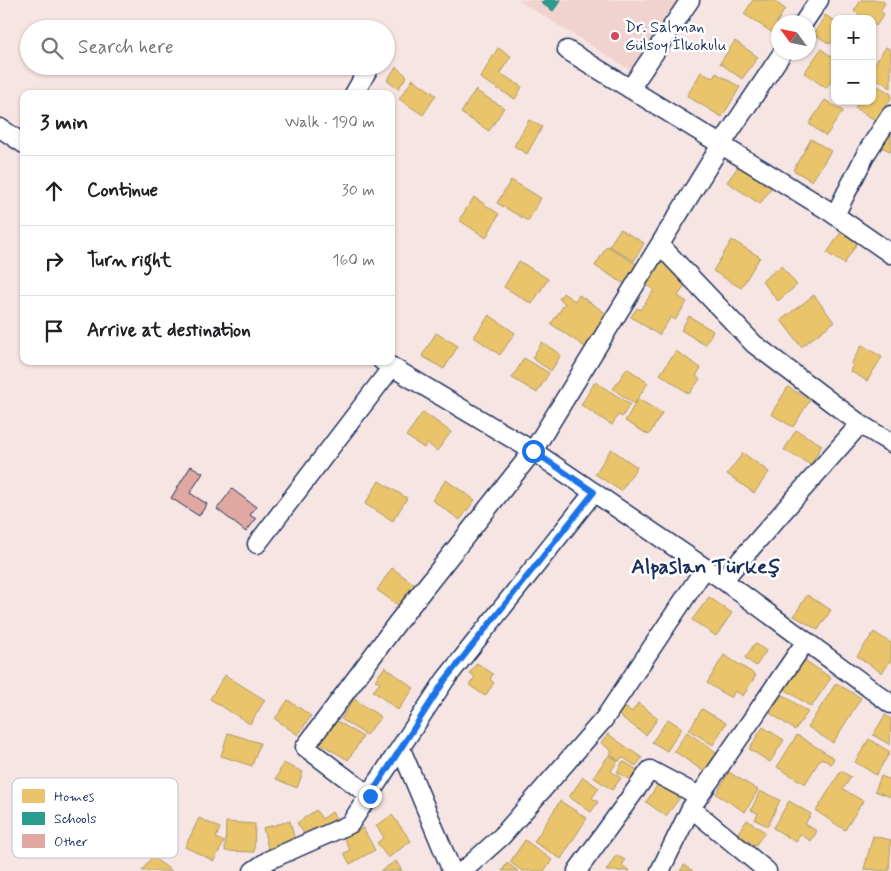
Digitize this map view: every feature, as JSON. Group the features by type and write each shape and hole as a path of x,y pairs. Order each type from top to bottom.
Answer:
{"street":[{"path":"630,89 690,0"},
{"path":"809,15 819,0"},
{"path":"567,50 835,216 891,254"},
{"path":"370,796 305,747 397,623 533,451 721,145 779,60"},
{"path":"356,90 365,75"},
{"path":"835,216 867,152 891,115"},
{"path":"0,128 20,141"},
{"path":"660,245 754,344 860,424 891,443"},
{"path":"257,544 386,365"},
{"path":"389,365 533,451 594,492 723,580 891,704"},
{"path":"723,580 860,424"},
{"path":"253,871 269,860 350,824 445,680 594,492"},
{"path":"463,871 502,836 604,719 704,568"},
{"path":"660,871 695,802 806,641"},
{"path":"401,749 452,871"},
{"path":"577,871 650,770 695,802 767,871"}],"shaded area":[{"name":"Dr. Salman Gülsoy İlkokulu","path":"518,0 680,0 632,71"}],"building: Homes":[{"path":"753,0 773,0 785,9 781,15 771,15 771,32 744,14"},
{"path":"861,0 881,0 885,3 880,11 884,14 876,26 876,15 860,15 854,11"},
{"path":"825,15 831,19 830,44 816,35 816,31"},
{"path":"735,41 758,57 742,79 720,63"},
{"path":"886,47 891,50 891,88 876,79 876,62"},
{"path":"498,48 511,56 500,73 522,87 515,99 480,78"},
{"path":"821,49 831,56 831,81 826,88 804,73 813,60 816,60 816,56"},
{"path":"396,67 407,76 398,89 387,80 390,75 395,75"},
{"path":"701,72 713,78 716,73 740,87 722,117 687,96"},
{"path":"413,79 436,95 423,115 399,99"},
{"path":"876,85 891,94 891,98 877,121 855,108 857,105 876,105"},
{"path":"475,90 504,108 489,131 461,113"},
{"path":"825,100 843,111 826,136 809,124"},
{"path":"529,120 542,127 527,154 514,146"},
{"path":"891,131 891,152 882,147"},
{"path":"811,139 831,151 812,181 793,170"},
{"path":"743,160 775,182 760,204 727,182"},
{"path":"511,180 541,198 528,221 497,203"},
{"path":"474,197 499,214 486,238 459,220"},
{"path":"620,229 644,243 634,261 609,246"},
{"path":"841,232 857,243 844,264 827,253"},
{"path":"732,240 760,257 741,288 713,271"},
{"path":"607,246 638,265 626,285 595,266"},
{"path":"662,259 686,274 680,282 685,285 678,296 687,302 675,320 671,317 659,335 631,317 637,308 640,310 654,290 646,284"},
{"path":"519,261 548,279 532,304 504,287"},
{"path":"781,266 797,285 778,301 762,281"},
{"path":"563,293 575,301 579,295 607,314 585,347 551,324 565,303 559,299"},
{"path":"814,295 834,322 801,347 781,320"},
{"path":"489,315 515,333 500,355 474,337"},
{"path":"689,316 713,331 705,345 681,330"},
{"path":"436,333 458,346 444,369 422,356"},
{"path":"542,342 561,355 551,371 532,358"},
{"path":"862,345 882,357 867,381 850,371 853,365 851,364"},
{"path":"676,351 701,368 696,376 700,379 689,394 660,374"},
{"path":"524,358 549,373 537,393 512,378"},
{"path":"627,368 648,383 634,404 613,389"},
{"path":"595,382 630,404 622,417 618,415 612,425 581,405"},
{"path":"788,387 810,400 793,427 771,414"},
{"path":"638,399 662,413 649,435 625,421"},
{"path":"423,412 451,432 437,451 427,443 424,448 406,436"},
{"path":"796,430 822,445 811,465 784,450"},
{"path":"611,449 637,467 621,491 595,474"},
{"path":"743,453 769,472 754,493 727,474"},
{"path":"446,480 475,500 460,520 432,500"},
{"path":"379,481 407,498 393,521 365,504"},
{"path":"392,568 417,586 402,608 377,590"},
{"path":"807,595 831,610 818,630 794,616"},
{"path":"709,597 732,613 716,636 692,620"},
{"path":"874,632 891,643 891,660 882,673 857,656"},
{"path":"755,643 766,651 756,666 745,658"},
{"path":"724,655 756,675 743,696 735,691 731,698 707,683"},
{"path":"803,659 831,678 811,707 783,688"},
{"path":"477,663 493,674 490,679 494,683 485,696 469,685 475,677 470,673"},
{"path":"385,667 414,688 398,710 373,691 380,683 375,680"},
{"path":"225,675 265,700 250,724 210,699"},
{"path":"836,683 861,698 833,743 808,727"},
{"path":"782,694 808,712 795,730 770,713"},
{"path":"354,699 381,717 366,735 341,719"},
{"path":"288,700 311,716 298,735 275,719"},
{"path":"638,703 658,718 646,735 617,714 623,706 632,712"},
{"path":"702,709 726,723 713,745 689,730"},
{"path":"885,715 891,719 890,745 873,735"},
{"path":"331,717 363,737 348,760 316,741"},
{"path":"668,719 682,728 667,751 652,742"},
{"path":"763,727 784,740 770,762 749,749"},
{"path":"687,732 719,754 706,773 674,751"},
{"path":"228,733 260,743 252,766 221,756"},
{"path":"608,734 642,758 636,766 622,757 619,761 610,754 612,751 601,743"},
{"path":"797,735 834,758 831,764 821,758 805,784 777,767"},
{"path":"869,739 890,752 876,775 855,762"},
{"path":"609,755 618,761 611,771 621,778 612,790 593,777"},
{"path":"623,761 639,771 633,782 617,772"},
{"path":"283,763 303,772 297,788 276,779"},
{"path":"841,771 851,777 843,789 863,801 845,830 816,811"},
{"path":"729,772 758,790 745,812 716,794"},
{"path":"881,776 891,780 891,797 875,791"},
{"path":"583,777 599,788 592,798 598,802 591,812 569,797"},
{"path":"661,780 682,795 666,816 646,802"},
{"path":"760,791 780,800 768,826 755,820 758,813 751,810"},
{"path":"560,801 587,818 561,859 534,842"},
{"path":"789,801 811,814 805,824 817,831 811,841 800,834 796,842 773,828"},
{"path":"316,810 322,819 332,812 338,821 309,841 297,823"},
{"path":"392,815 411,841 388,858 377,843 384,837 376,826"},
{"path":"199,818 220,828 216,838 224,842 214,861 185,847"},
{"path":"747,820 765,832 755,846 737,834"},
{"path":"290,821 296,845 269,852 263,828"},
{"path":"226,822 255,824 254,852 225,851"},
{"path":"363,828 375,850 350,864 344,853 350,850 344,838"},
{"path":"873,836 891,840 889,871 864,869"},
{"path":"525,840 552,860 544,871 522,871 510,862"},
{"path":"616,855 625,860 622,866 630,871 606,871"},
{"path":"151,858 153,858 172,871 142,871"},
{"path":"396,861 402,871 380,871"},
{"path":"507,863 518,871 502,871"},
{"path":"684,865 693,871 680,871"}],"building: Schools":[{"path":"544,0 561,0 553,11 541,3"}],"building: Other":[{"path":"191,466 203,473 190,493 207,504 199,516 171,498"},
{"path":"232,489 256,507 250,515 256,519 246,532 217,509"}],"place":[{"name":"Dr. Salman Gülsoy İlkokulu","path":"615,36"}],"district":[{"name":"Alpaslan Türkeş","path":"706,567"}],"route":[{"path":"370,796 445,680 594,492 533,451"}]}
